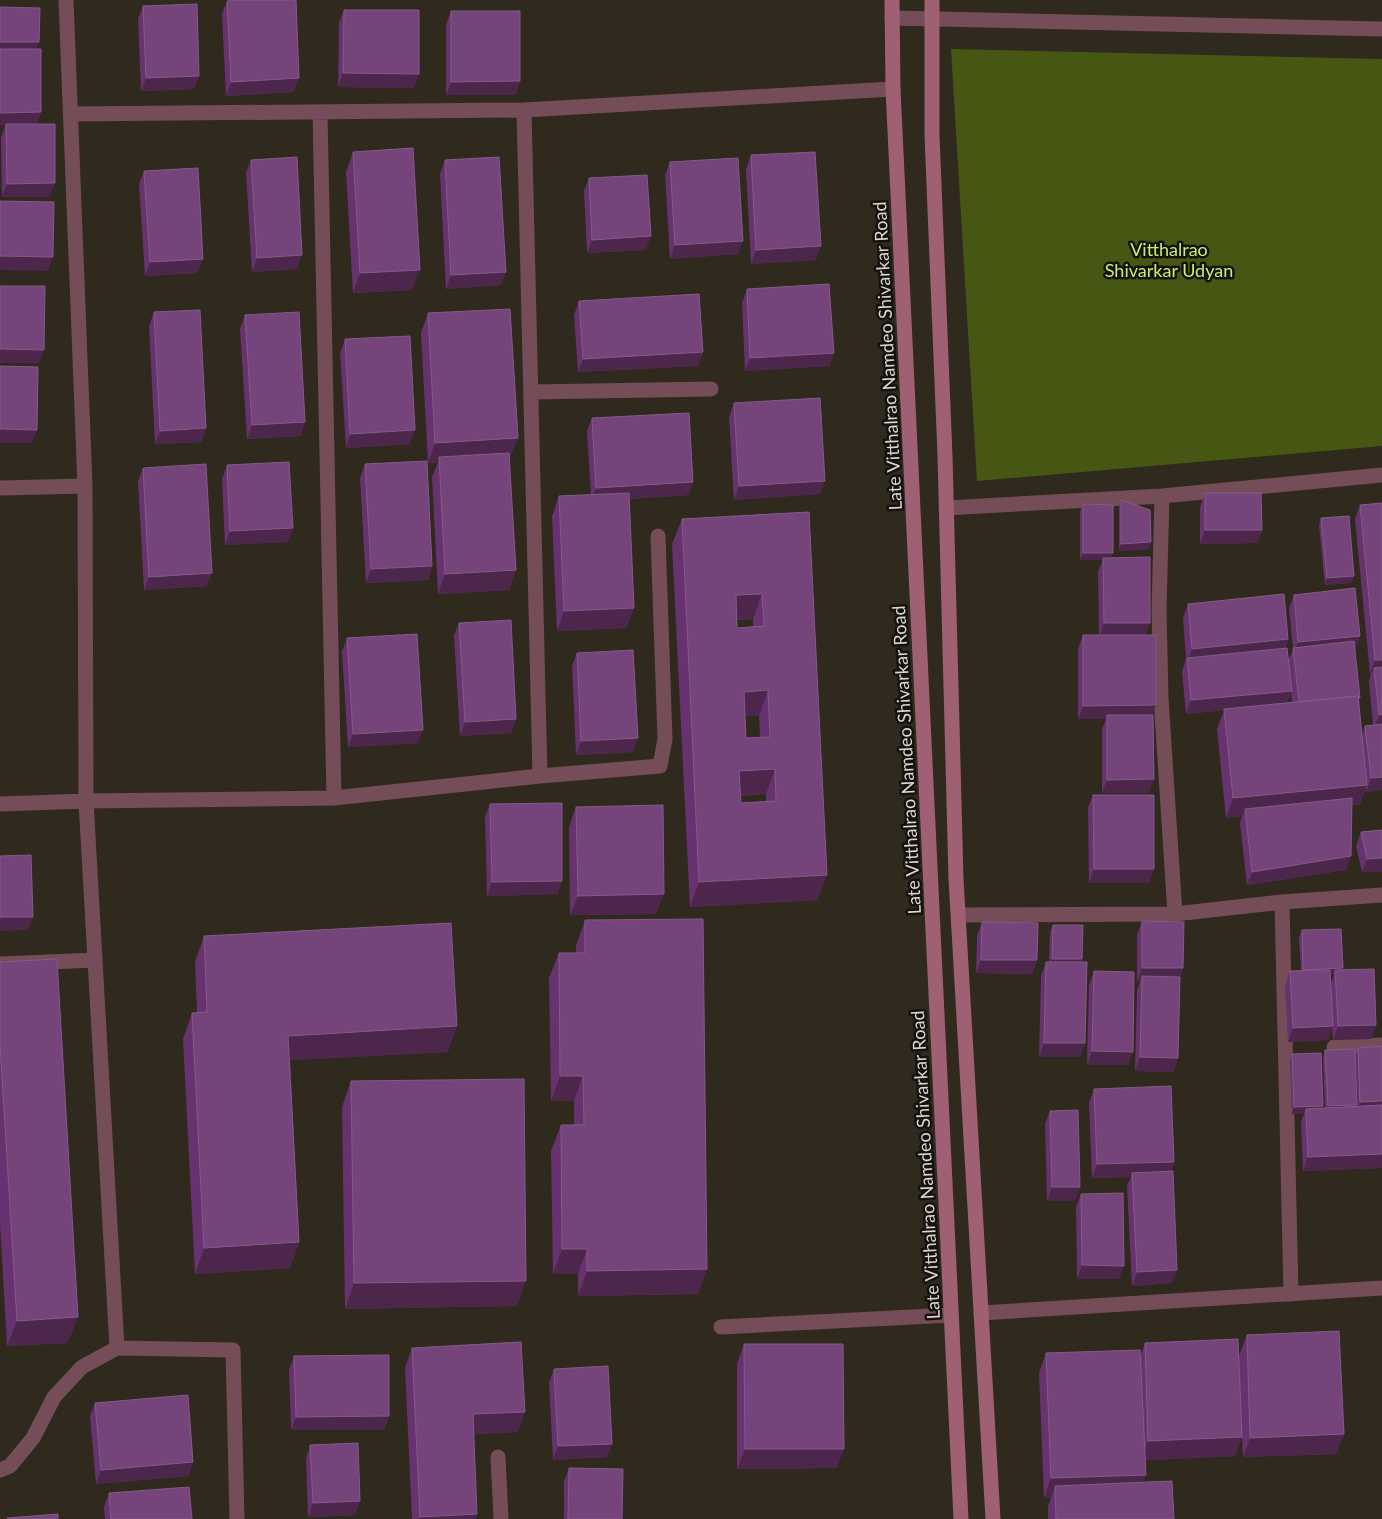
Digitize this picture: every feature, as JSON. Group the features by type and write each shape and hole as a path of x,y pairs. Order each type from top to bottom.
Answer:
{"main road":[{"name":"Late Vitthalrao Namdeo Shivarkar Road","path":"892,0 893,89 961,1519"},
{"path":"932,0 932,135 946,508 956,879 993,1519"}],"street":[{"path":"66,0 85,486 86,801 117,1348"},
{"path":"892,18 1382,29"},
{"path":"71,114 524,110 893,89"},
{"path":"524,110 540,776"},
{"path":"320,112 334,798"},
{"path":"531,392 711,389"},
{"path":"946,508 1162,496 1382,475"},
{"path":"0,488 85,486"},
{"path":"1162,496 1159,610 1161,679 1175,914"},
{"path":"0,804 334,798 540,776 660,766 665,739 658,536"},
{"path":"958,915 1175,914 1282,902 1382,895"},
{"path":"1282,902 1291,1294"},
{"path":"0,964 95,960"},
{"path":"1334,1047 1382,1045"},
{"path":"981,1313 1382,1288"},
{"path":"721,1327 951,1315"},
{"path":"0,1470 10,1466 33,1438 54,1397 82,1367 117,1348 233,1350 237,1519"},
{"path":"498,1457 501,1519"}],"green space":[{"name":"Vitthalrao Shivarkar Udyan","path":"951,49 1382,59 1382,446 977,481"}],"building":[{"path":"296,0 299,78 231,82 227,1"},
{"path":"197,4 199,76 146,78 143,6"},
{"path":"0,7 40,8 39,42 0,42"},
{"path":"344,10 419,10 419,74 343,73"},
{"path":"451,11 520,11 520,81 451,82"},
{"path":"0,49 41,49 41,112 0,113"},
{"path":"6,124 55,124 55,183 7,184"},
{"path":"413,148 420,270 360,273 353,152"},
{"path":"815,152 821,246 756,250 751,155"},
{"path":"297,157 302,255 257,258 251,160"},
{"path":"499,157 506,272 451,275 445,160"},
{"path":"738,158 743,241 675,245 670,162"},
{"path":"198,168 203,259 150,262 144,171"},
{"path":"647,175 651,236 592,240 589,178"},
{"path":"0,201 54,202 53,257 0,256"},
{"path":"829,284 834,353 750,358 747,289"},
{"path":"0,286 45,286 44,350 0,349"},
{"path":"699,294 703,352 583,359 579,301"},
{"path":"510,309 518,438 435,443 428,313"},
{"path":"200,310 206,428 160,431 154,312"},
{"path":"299,312 305,422 252,425 245,315"},
{"path":"410,336 415,430 350,434 345,339"},
{"path":"0,366 38,367 37,430 0,429"},
{"path":"820,398 825,481 739,486 734,403"},
{"path":"689,413 693,482 596,488 592,418"},
{"path":"509,453 516,570 445,574 439,457"},
{"path":"427,461 432,566 371,569 365,464"},
{"path":"289,462 293,528 230,531 227,465"},
{"path":"206,464 212,573 149,577 143,468"},
{"path":"629,493 634,608 564,611 559,496"},
{"path":"1205,493 1261,493 1262,530 1205,530"},
{"path":"1121,500 1150,510 1151,542 1121,544"},
{"path":"1382,503 1382,660 1375,660 1360,505"},
{"path":"1083,504 1113,505 1113,553 1083,553"},
{"path":"809,512 827,875 699,882 682,519","holes":["762,594 764,626 737,628 736,595","768,690 770,737 746,738 744,692","775,769 776,801 741,803 739,771"]},
{"path":"1349,516 1354,576 1327,578 1321,518"},
{"path":"1150,557 1150,623 1104,623 1103,558"},
{"path":"1355,588 1360,636 1298,642 1294,595"},
{"path":"1284,594 1288,639 1192,649 1188,604"},
{"path":"511,620 516,719 465,722 459,623"},
{"path":"417,634 423,730 353,734 347,638"},
{"path":"1083,635 1156,635 1156,705 1083,706"},
{"path":"1354,641 1360,698 1358,696 1299,702 1293,648"},
{"path":"1287,648 1292,691 1191,700 1187,658"},
{"path":"633,650 638,738 581,741 577,653"},
{"path":"1382,667 1382,714 1379,715 1374,668"},
{"path":"1358,696 1367,785 1233,798 1224,709"},
{"path":"1107,715 1153,715 1154,779 1107,780"},
{"path":"1382,724 1382,777 1371,778 1365,726"},
{"path":"1093,795 1154,795 1154,869 1094,869"},
{"path":"1352,798 1351,856 1252,872 1245,809"},
{"path":"562,803 562,881 492,882 490,804"},
{"path":"663,805 664,894 578,896 576,807"},
{"path":"1382,830 1382,858 1367,859 1361,832"},
{"path":"31,855 33,917 0,917 0,856"},
{"path":"703,919 707,1269 587,1271 587,1249 562,1249 561,1125 584,1125 583,1076 560,1076 559,953 585,953 585,920"},
{"path":"1142,921 1184,922 1183,968 1142,968"},
{"path":"982,922 1038,923 1037,960 981,960"},
{"path":"451,923 457,1026 288,1036 299,1242 204,1248 192,1013 207,1012 204,936"},
{"path":"1053,925 1083,925 1082,959 1052,959"},
{"path":"1341,929 1343,968 1303,970 1302,930"},
{"path":"57,959 78,1317 17,1321 0,1044 0,962"},
{"path":"1046,962 1087,962 1085,1043 1044,1043"},
{"path":"1374,969 1376,1025 1338,1026 1335,970"},
{"path":"1330,970 1333,1026 1293,1028 1290,971"},
{"path":"1094,971 1134,972 1133,1052 1092,1051"},
{"path":"1142,976 1180,977 1178,1058 1140,1057"},
{"path":"1382,1046 1382,1101 1360,1102 1358,1048"},
{"path":"1355,1049 1357,1105 1328,1106 1325,1050"},
{"path":"1321,1053 1323,1106 1294,1107 1292,1054"},
{"path":"524,1079 526,1281 354,1283 351,1081"},
{"path":"1171,1086 1174,1162 1097,1164 1094,1089"},
{"path":"1382,1105 1382,1154 1308,1157 1306,1109"},
{"path":"1078,1110 1080,1187 1052,1187 1050,1111"},
{"path":"1173,1171 1177,1270 1137,1272 1132,1173"},
{"path":"1123,1193 1124,1266 1082,1265 1081,1194"},
{"path":"1339,1331 1344,1434 1250,1438 1247,1335"},
{"path":"1238,1339 1242,1437 1148,1441 1145,1343"},
{"path":"521,1342 525,1412 473,1414 477,1514 420,1517 412,1348"},
{"path":"744,1344 843,1344 844,1449 745,1449"},
{"path":"1140,1350 1146,1475 1051,1478 1046,1353"},
{"path":"389,1355 389,1416 296,1417 294,1356"},
{"path":"608,1366 612,1444 558,1446 554,1369"},
{"path":"188,1395 193,1462 101,1470 95,1403"},
{"path":"358,1443 360,1501 313,1503 310,1445"},
{"path":"569,1468 623,1469 622,1519 568,1519"},
{"path":"1172,1481 1174,1519 1056,1519 1055,1486"},
{"path":"189,1487 192,1519 111,1519 109,1493"},
{"path":"58,1514 58,1519 7,1519 7,1518"}]}
